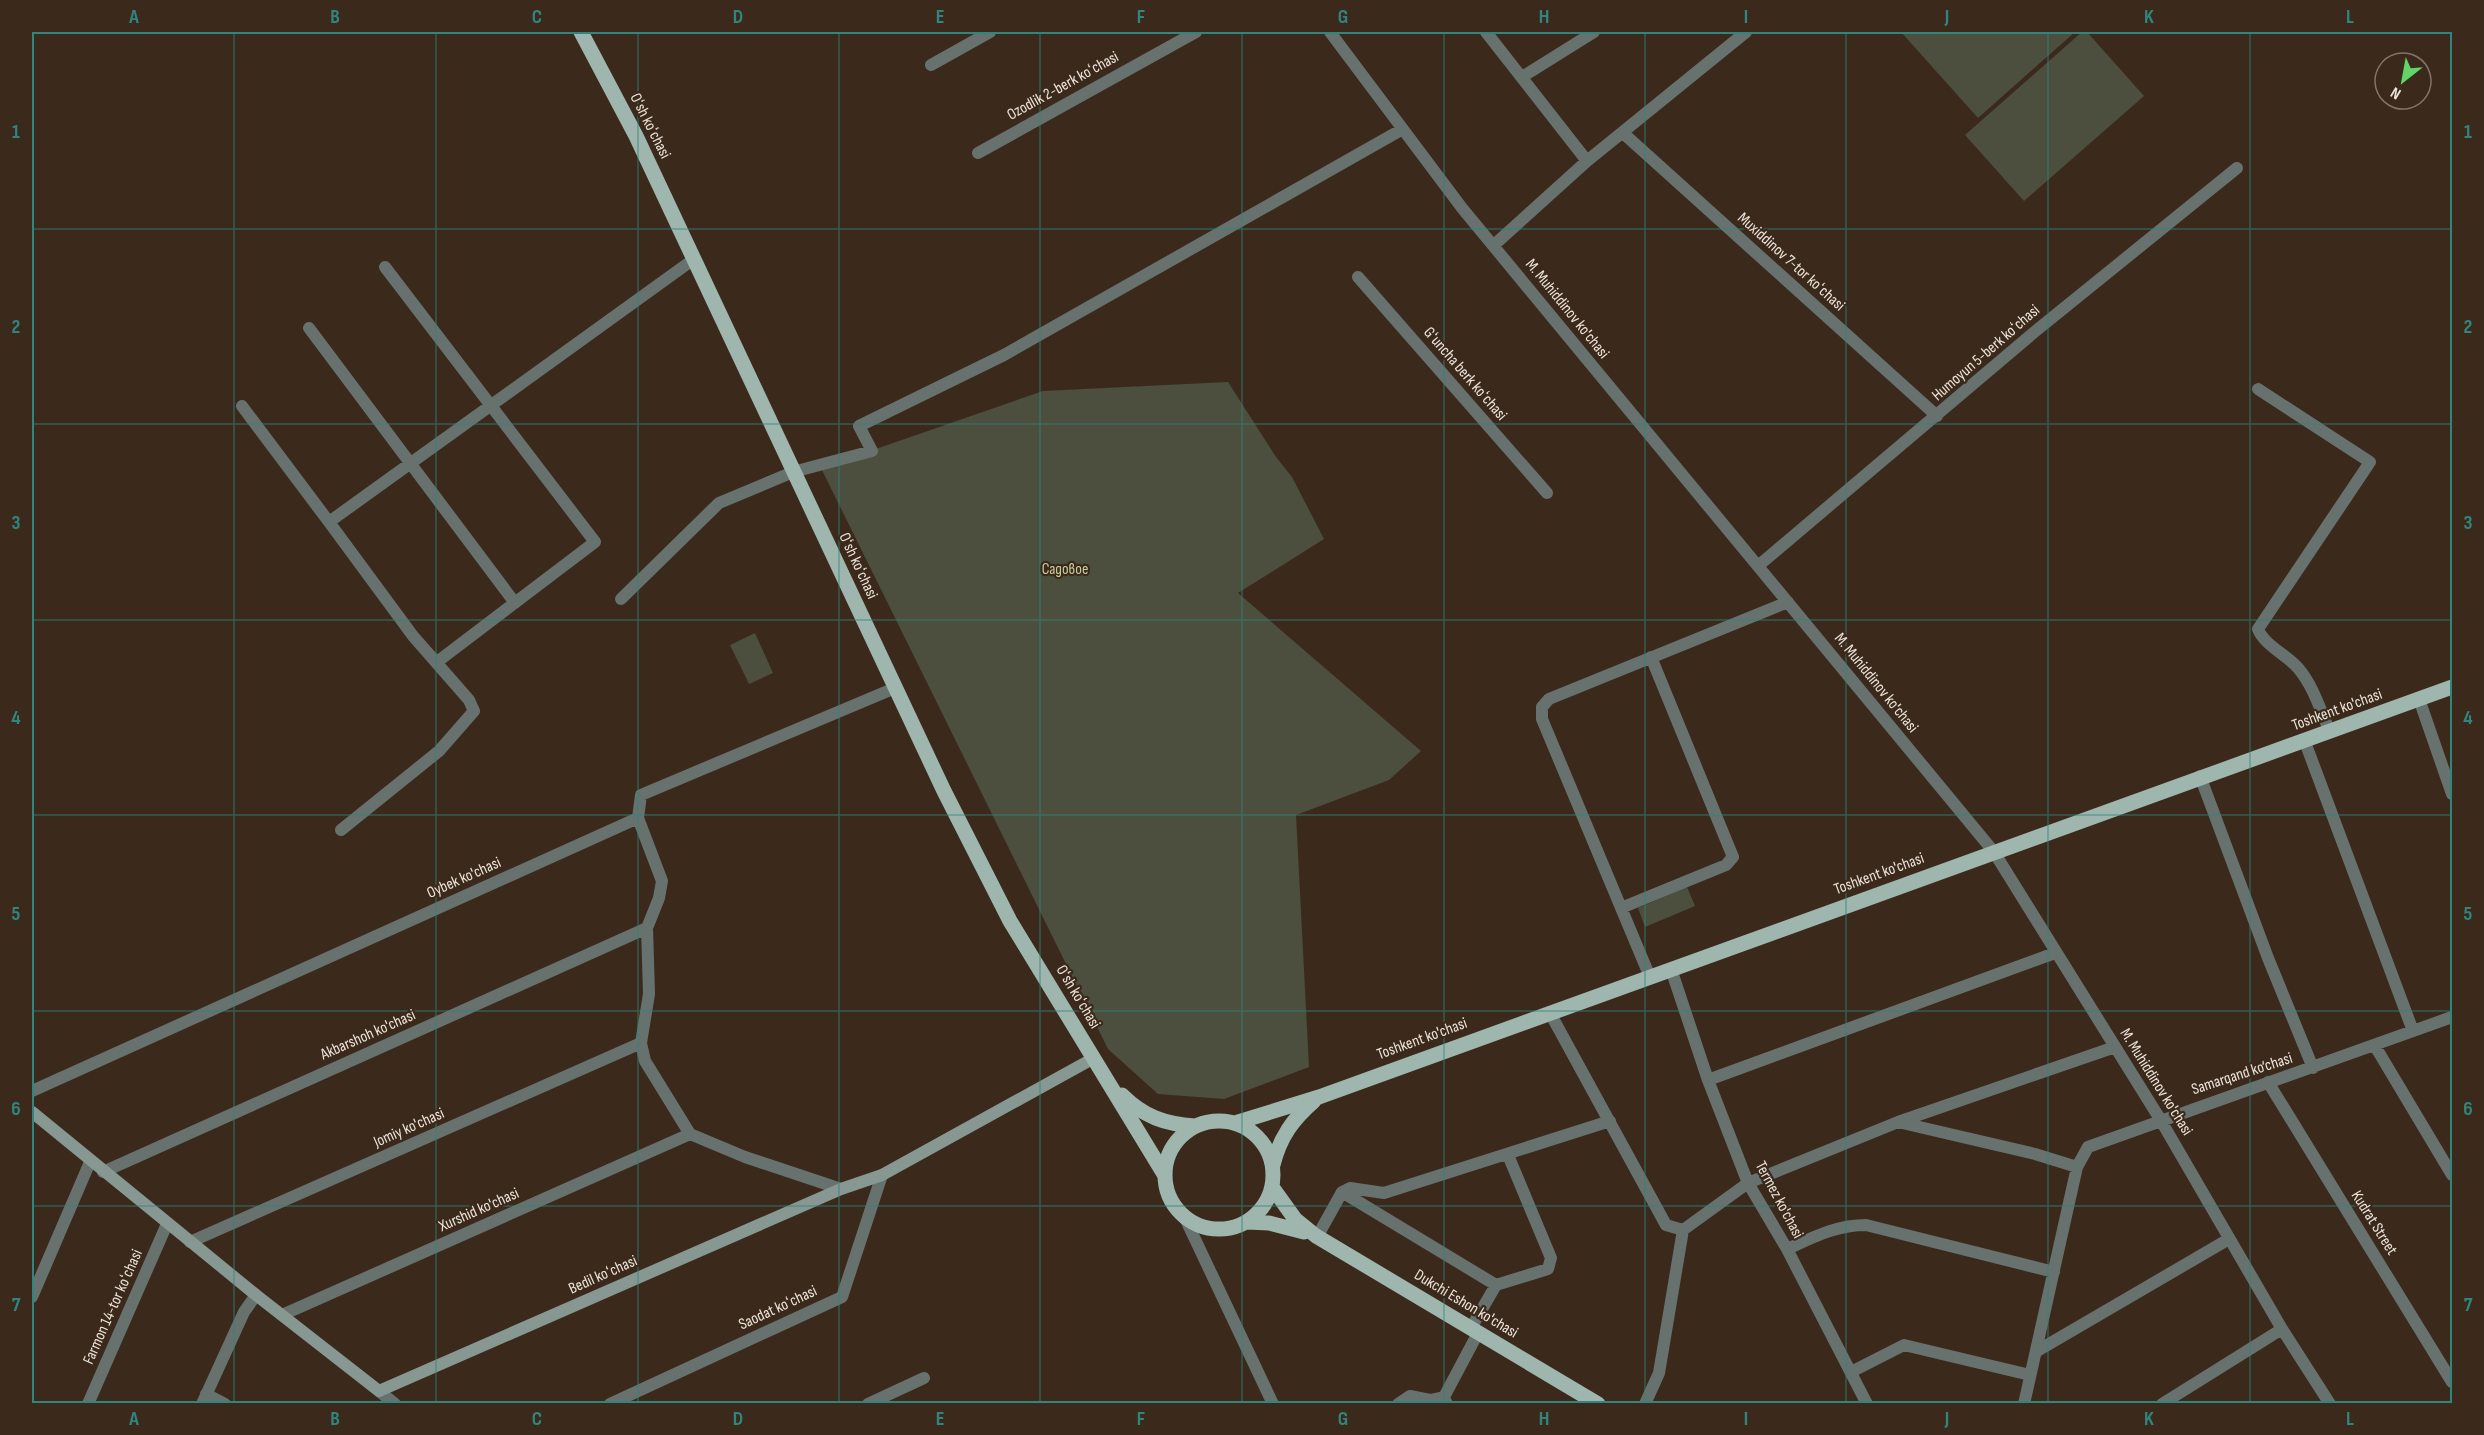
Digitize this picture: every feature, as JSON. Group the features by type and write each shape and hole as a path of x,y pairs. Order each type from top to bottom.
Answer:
{"main road":[{"name":"Oʻsh koʻchasi","path":"581,32 636,136 895,688 1010,921 1106,1077"},
{"name":"Toshkent ko'chasi","path":"1235,1123 1319,1097 2200,776 2305,741 2452,687"},
{"path":"1106,1077 1134,1107 1154,1119 1172,1124 1195,1126 1208,1122 1235,1123 1260,1139 1273,1165"},
{"path":"1106,1077 1164,1174"},
{"path":"1195,1126 1173,1145 1166,1159 1164,1174 1166,1190 1173,1206 1185,1218 1199,1226 1216,1230 1233,1228 1248,1222 1259,1212 1272,1187 1277,1147 1286,1131 1319,1097"},
{"path":"1272,1187 1295,1220 1316,1237"},
{"path":"1248,1222 1286,1226 1316,1237"},
{"name":"Dukchi Eshon ko'chasi","path":"1316,1237 1598,1404"}],"street":[{"path":"931,65 990,32"},
{"name":"Ozodlik 2-berk koʻchasi","path":"978,153 1196,32"},
{"name":"M. Muhiddinov ko'chasi","path":"1330,32 1401,130 1494,245 1994,852 2160,1119 2282,1329 2330,1404"},
{"path":"1486,32 1587,161"},
{"path":"1522,77 1594,32"},
{"path":"1494,245 1587,161 1746,32"},
{"path":"621,599 719,503 794,472 872,451 859,426 1004,355 1401,130"},
{"name":"Muxiddinov 7-tor koʻchasi","path":"1623,133 1937,416"},
{"name":"Humoyun 5-berk koʻchasi","path":"1758,566 2032,334 2237,168"},
{"path":"329,522 694,259"},
{"path":"385,267 595,542 437,662"},
{"name":"Gʻuncha berk koʻchasi","path":"1358,277 1547,493"},
{"path":"309,328 515,603"},
{"path":"2258,389 2370,462 2258,629 2263,638 2282,652 2301,671 2330,732"},
{"path":"242,406 413,636 473,707 471,715 439,752 341,830"},
{"path":"1650,977 1541,711 1549,699 1788,602"},
{"path":"1621,908 1726,865 1733,857 1650,657"},
{"path":"841,1189 745,1157 690,1134 645,1061 641,1044 649,994 647,928 659,898 662,881 638,818 641,795 895,688"},
{"path":"2419,699 2452,794"},
{"path":"2305,741 2413,1031"},
{"path":"2200,776 2268,958 2313,1068"},
{"name":"Oybek ko'chasi","path":"32,1091 638,818"},
{"name":"Akbarshoh ko'chasi","path":"102,1172 647,928"},
{"path":"1708,1080 2055,953"},
{"name":"Termez ko'chasi","path":"1671,969 1708,1080 1748,1183 1787,1249 1867,1404"},
{"path":"1550,1013 1666,1225 1683,1230"},
{"name":"Samarqand ko‘chasi","path":"2024,1404 2077,1167 2088,1147 2160,1119 2313,1068 2452,1017"},
{"name":"Jomiy ko'chasi","path":"190,1242 641,1044"},
{"path":"2375,1046 2452,1175"},
{"path":"1645,1404 1659,1373 1683,1230 1748,1183 1898,1122 2115,1047"},
{"name":"Bedil koʻchasi","path":"379,1391 841,1189 882,1175 1094,1059"},
{"name":"Kudrat Street","path":"2268,1082 2452,1382"},
{"path":"32,1112 102,1172 395,1404"},
{"path":"1316,1237 1342,1192 1350,1188 1384,1193 1610,1121"},
{"path":"1898,1122 2036,1154 2077,1167"},
{"name":"Xurshid ko'chasi","path":"282,1315 690,1134"},
{"path":"1398,1404 1410,1396 1445,1400 1496,1285 1548,1269 1551,1258 1508,1155"},
{"path":"32,1297 90,1162"},
{"name":"Saodat koʻchasi","path":"610,1404 842,1297 882,1175"},
{"path":"1342,1192 1496,1285"},
{"path":"1185,1218 1273,1404"},
{"name":"Farmon 14-tor koʻchasi","path":"88,1404 167,1224"},
{"path":"1787,1249 1830,1229 1846,1225 1866,1225 2054,1272"},
{"path":"2037,1351 2229,1239"},
{"path":"225,1404 204,1399 244,1312 256,1295"},
{"path":"2162,1404 2282,1329"},
{"path":"1851,1372 1904,1345 2030,1375"},
{"path":"868,1404 924,1378"}],"green space":[{"path":"1901,32 2075,32 1978,118"},
{"path":"2082,32 2087,32 2144,96 2024,201 1965,135"},
{"name":"Садовое","path":"1228,382 1276,457 1292,477 1324,539 1238,593 1421,751 1389,780 1296,815 1309,1067 1224,1099 1158,1094 1108,1049 821,468 1043,391"},
{"path":"755,633 773,673 749,684 730,645"},
{"path":"1687,887 1695,906 1645,927 1638,908"}]}
